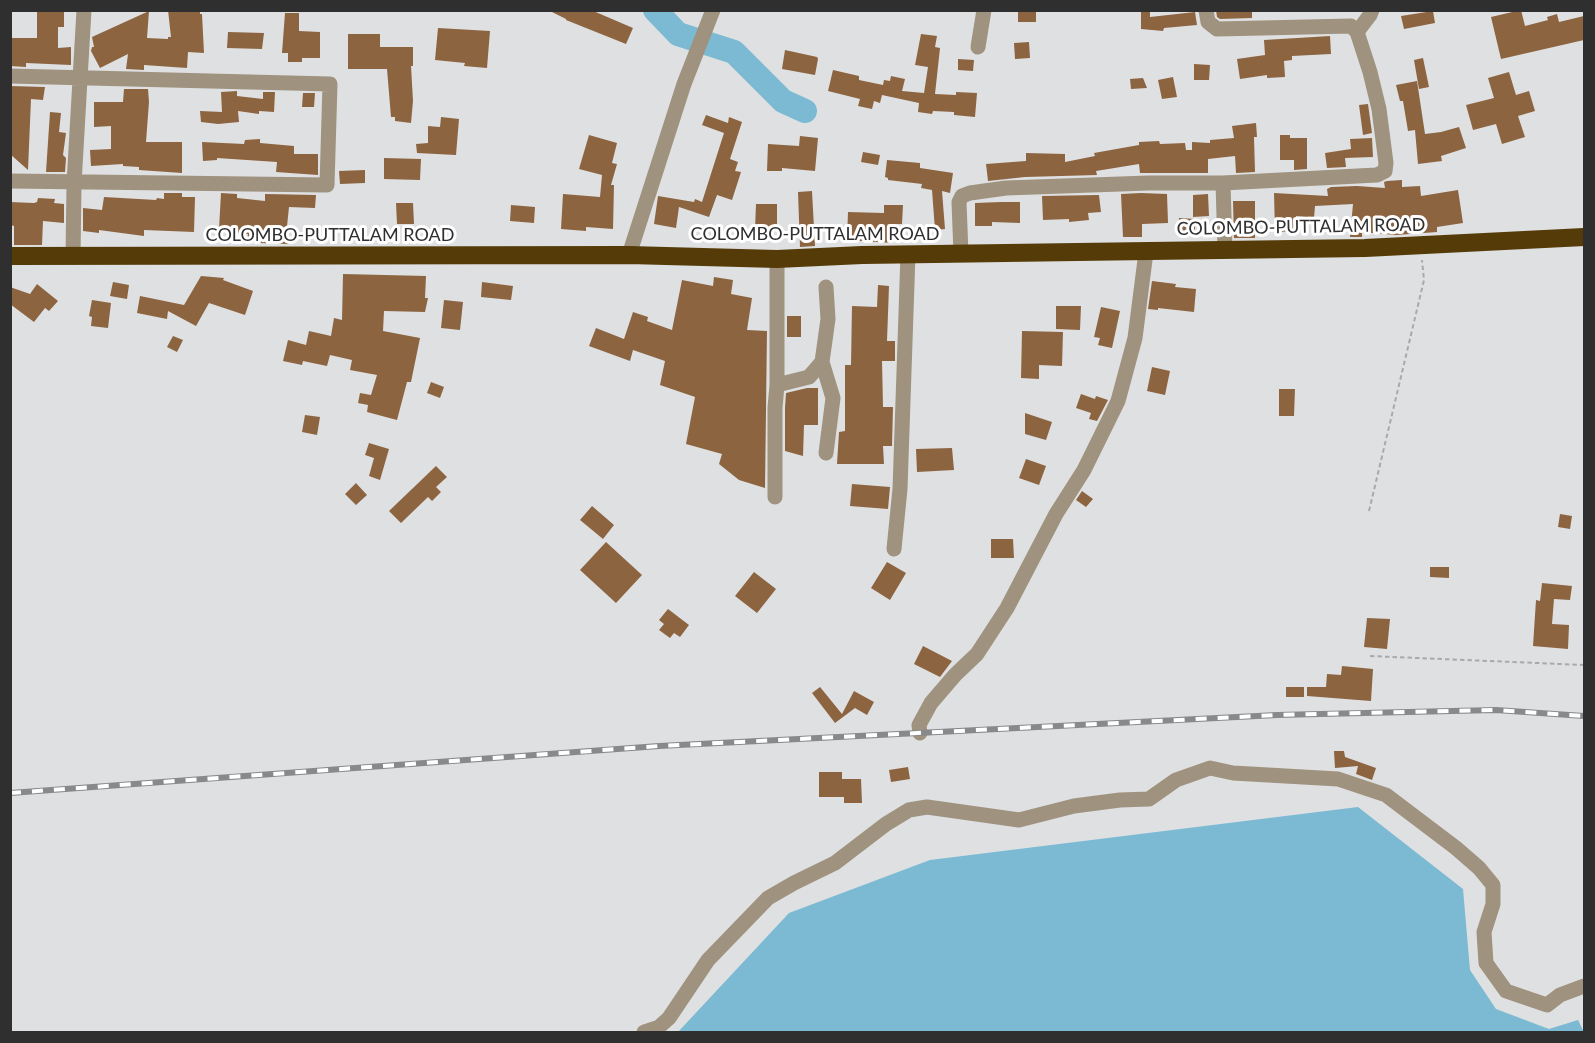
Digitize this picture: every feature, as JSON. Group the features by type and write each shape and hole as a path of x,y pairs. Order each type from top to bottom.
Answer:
{"highway":[{"name":"COLOMBO-PUTTALAM ROAD","path":"10,256 629,255 777,259 908,254 1146,252 1421,245 1584,237"}],"street":[{"path":"73,257 74,183 84,10"},
{"path":"629,255 684,84 713,10"},
{"path":"978,47 984,10"},
{"path":"961,254 959,202 962,196 970,193 1006,188 1223,183 1377,175 1385,171 1379,109 1357,32 1351,26 1217,29 1208,22 1206,10"},
{"path":"1357,32 1372,10"},
{"path":"10,76 330,84 327,185 10,182"},
{"path":"1223,183 1225,250"},
{"path":"920,733 920,725 931,703 955,675 978,654 1007,608 1056,514 1084,470 1119,401 1135,338 1146,252"},
{"path":"894,549 900,489 908,254"},
{"path":"775,496 777,259"},
{"path":"826,287 828,319 822,362 833,398 826,453"},
{"path":"777,385 809,377 822,362"},
{"path":"644,1032 659,1027 669,1018 708,960 768,898 835,863 886,824 909,810 927,807 1019,820 1074,806 1149,799 1176,780 1210,768 1233,773 1338,779 1386,795 1456,848 1479,868 1492,885 1493,904 1484,932 1486,963 1506,991 1547,1005 1560,996 1584,986"}],"path":[{"path":"1369,512 1424,280 1421,245"},
{"path":"1370,656 1584,665"}],"water":[{"path":"1358,807 1463,889 1470,970 1496,1009 1549,1029 1578,1020 1584,1032 678,1032 789,913 930,860"}],"building":[{"path":"37,10 64,10 64,27 58,27 58,48 71,47 71,65 26,63 26,67 10,66 10,38 37,38"},
{"path":"168,10 200,10 202,14 204,53 188,52 187,68 144,65 144,70 126,69 128,54 100,68 91,51 94,47 92,37 149,11 147,38 168,39 171,37"},
{"path":"548,10 591,10 633,28 626,44 566,20"},
{"path":"1018,10 1036,10 1036,22 1018,22"},
{"path":"1141,10 1150,10 1150,17 1195,12 1197,25 1164,28 1163,31 1141,29"},
{"path":"1216,10 1252,10 1252,18 1220,19 1217,17"},
{"path":"1521,10 1525,26 1548,20 1547,17 1557,14 1559,22 1584,16 1584,40 1501,59 1491,17"},
{"path":"1433,11 1435,23 1404,29 1401,16"},
{"path":"285,13 299,13 299,31 320,32 320,58 302,58 302,62 288,62 288,53 282,53"},
{"path":"438,28 490,31 487,68 435,60"},
{"path":"228,32 264,33 262,49 227,48"},
{"path":"348,34 380,34 380,47 413,47 411,123 395,121 395,117 391,117 387,69 348,69"},
{"path":"921,34 937,36 935,47 940,48 935,94 977,93 975,117 954,115 954,112 933,111 932,114 918,112 919,103 882,95 880,103 874,101 872,109 858,106 860,99 828,91 833,70 859,76 859,80 883,85 884,80 890,81 891,76 905,79 902,91 924,93 928,67 915,65"},
{"path":"1330,36 1331,54 1292,56 1292,60 1284,61 1285,77 1267,78 1267,75 1240,79 1237,59 1265,55 1264,40"},
{"path":"1029,42 1030,58 1015,59 1014,43"},
{"path":"785,50 817,57 815,75 782,69"},
{"path":"1423,58 1429,87 1419,89 1414,60"},
{"path":"958,59 974,60 973,71 958,70"},
{"path":"1194,64 1210,65 1209,80 1194,80"},
{"path":"1509,72 1516,95 1529,91 1535,111 1518,116 1525,137 1502,144 1496,124 1473,130 1466,105 1494,98 1488,78"},
{"path":"1173,77 1177,97 1162,99 1158,80"},
{"path":"1143,78 1147,88 1131,89 1130,79"},
{"path":"1417,81 1425,134 1459,127 1466,148 1441,156 1442,161 1418,164 1415,130 1408,131 1403,101 1400,101 1396,85"},
{"path":"10,86 45,87 43,100 31,99 28,170 10,154"},
{"path":"124,89 148,89 146,142 182,142 182,173 139,170 139,167 123,166 123,164 91,166 90,150 111,149 111,126 94,127 94,102 123,102"},
{"path":"237,91 237,96 263,99 263,92 275,92 274,112 259,111 259,114 238,111 239,122 218,124 201,122 200,111 222,112 221,92"},
{"path":"303,93 315,93 314,107 302,107"},
{"path":"1368,104 1372,133 1363,135 1359,105"},
{"path":"50,112 61,113 59,132 66,133 63,155 66,158 65,172 46,172"},
{"path":"706,115 728,123 729,117 742,122 730,159 738,162 735,171 741,172 732,200 717,195 709,217 679,207 676,228 654,224 658,196 694,202 695,199 702,202 724,133 702,125"},
{"path":"441,117 459,119 456,155 417,153 416,144 428,143 428,126 440,127"},
{"path":"1256,123 1255,172 1236,173 1235,156 1208,159 1208,173 1140,173 1139,164 1096,171 1097,175 1025,177 988,181 986,164 1026,161 1026,153 1065,154 1065,162 1095,156 1094,153 1139,145 1139,142 1185,143 1186,150 1192,150 1192,142 1210,143 1210,140 1234,138 1232,126"},
{"path":"589,135 617,143 612,163 617,164 611,185 614,185 613,229 586,227 586,231 561,229 563,194 600,197 602,175 579,169"},
{"path":"1280,135 1290,135 1290,138 1307,138 1307,169 1294,170 1294,160 1280,160"},
{"path":"800,136 818,138 815,171 782,168 782,171 767,171 768,144 799,146"},
{"path":"1372,138 1373,157 1345,158 1346,167 1327,168 1325,153 1351,149 1350,139"},
{"path":"260,139 260,143 294,146 294,154 318,154 318,175 276,172 277,162 217,158 217,160 203,161 202,142 244,144 245,140"},
{"path":"863,152 880,155 878,165 861,162"},
{"path":"384,158 421,159 420,180 384,179"},
{"path":"887,160 920,163 920,168 953,173 950,193 942,191 945,229 935,230 932,190 921,188 922,184 888,180 885,177"},
{"path":"365,170 365,183 340,184 339,171"},
{"path":"1402,180 1402,187 1420,186 1421,196 1458,190 1463,223 1437,227 1437,232 1396,235 1362,232 1362,237 1350,237 1353,204 1315,206 1314,218 1296,216 1296,231 1275,232 1274,193 1328,196 1327,189 1331,187 1385,188 1384,182"},
{"path":"812,191 815,246 800,247 798,192"},
{"path":"164,193 182,193 182,197 195,197 194,232 144,230 144,236 99,230 99,233 83,231 83,208 102,210 104,197 156,200 157,198 164,199"},
{"path":"221,193 237,194 237,198 265,201 265,194 316,195 315,208 289,207 286,236 290,237 289,244 247,241 248,234 237,233 237,230 219,229"},
{"path":"1121,194 1167,194 1168,223 1142,224 1142,237 1123,237"},
{"path":"1208,194 1209,216 1193,217 1193,195"},
{"path":"1099,195 1101,212 1088,213 1089,220 1069,222 1069,219 1043,220 1042,196"},
{"path":"38,198 55,199 54,203 64,204 64,223 43,221 42,245 14,245 14,226 10,225 10,202 34,203"},
{"path":"1233,201 1255,201 1255,238 1234,238"},
{"path":"1020,202 1020,223 992,222 992,226 975,226 975,203"},
{"path":"396,203 413,203 414,224 397,224"},
{"path":"756,204 777,204 777,230 755,230"},
{"path":"511,205 535,207 534,223 510,221"},
{"path":"884,205 903,205 902,224 894,224 893,243 847,240 848,212 884,213"},
{"path":"1179,218 1195,219 1195,235 1178,235"},
{"path":"343,274 426,276 425,298 428,298 425,312 384,311 383,331 420,338 411,382 407,382 397,420 367,412 368,405 358,403 360,393 371,395 377,375 350,370 352,360 330,355 327,366 303,361 302,365 283,361 288,340 306,345 309,331 331,336 334,318 342,320"},
{"path":"201,276 224,278 223,280 253,291 245,315 209,303 196,326 168,311 167,319 137,313 140,296 184,305"},
{"path":"714,277 733,280 731,294 752,298 747,330 767,331 765,488 739,480 719,464 722,454 686,444 695,397 660,385 665,361 633,350 630,361 589,346 596,328 624,339 633,312 648,317 647,321 672,330 682,280 713,286"},
{"path":"1152,281 1196,289 1194,312 1148,309"},
{"path":"113,282 129,285 127,299 110,296"},
{"path":"482,282 513,286 511,300 481,297"},
{"path":"37,284 58,301 49,311 45,308 34,322 10,304 10,287 30,294"},
{"path":"878,285 889,286 887,341 895,341 895,361 882,361 883,407 893,407 892,446 883,446 884,464 837,464 839,432 845,431 845,365 851,365 852,306 877,307"},
{"path":"92,300 111,303 108,328 91,326 92,317 89,316"},
{"path":"444,300 463,302 460,330 441,328"},
{"path":"1056,306 1081,306 1080,330 1056,329"},
{"path":"1101,307 1120,311 1112,348 1098,345 1100,338 1094,337"},
{"path":"787,316 801,316 801,337 787,337"},
{"path":"1022,331 1063,332 1062,366 1039,365 1039,379 1021,378"},
{"path":"173,336 183,340 177,352 167,347"},
{"path":"1152,367 1170,371 1165,395 1147,391"},
{"path":"431,382 444,387 440,398 427,393"},
{"path":"818,388 818,425 804,425 803,456 785,451 785,408 786,393"},
{"path":"1279,389 1295,389 1294,416 1279,416"},
{"path":"1081,394 1095,399 1096,396 1108,400 1097,421 1089,419 1091,413 1076,408"},
{"path":"1025,413 1052,422 1046,440 1025,434"},
{"path":"305,415 320,417 317,435 302,432"},
{"path":"369,443 389,449 380,480 369,476 374,458 365,455"},
{"path":"952,448 954,470 917,472 916,449"},
{"path":"1026,459 1046,466 1039,485 1019,478"},
{"path":"436,466 447,477 436,487 441,492 432,501 428,497 401,523 389,511"},
{"path":"356,483 367,495 356,505 345,494"},
{"path":"852,484 890,487 888,509 850,506"},
{"path":"1082,491 1093,499 1086,507 1076,500"},
{"path":"592,506 614,525 603,539 580,520"},
{"path":"1560,514 1572,516 1570,529 1558,527"},
{"path":"991,539 1013,539 1014,558 991,558"},
{"path":"606,542 642,575 616,603 580,570"},
{"path":"887,562 906,573 890,600 871,588"},
{"path":"1430,567 1449,567 1449,578 1430,577"},
{"path":"754,572 776,589 757,613 735,596"},
{"path":"1542,583 1572,586 1570,600 1554,599 1552,624 1569,625 1568,649 1533,646 1536,600 1540,601"},
{"path":"668,609 689,625 680,637 674,633 670,638 659,630 664,624 659,620"},
{"path":"1367,618 1390,619 1387,649 1364,647"},
{"path":"923,646 952,661 940,677 914,664"},
{"path":"1342,666 1373,669 1371,701 1307,696 1307,687 1326,687 1327,674 1341,675"},
{"path":"820,687 842,714 854,691 874,702 867,715 855,708 835,723 812,693"},
{"path":"1286,687 1304,687 1304,697 1286,697"},
{"path":"1334,751 1344,751 1345,757 1376,768 1372,780 1356,774 1358,766 1335,768"},
{"path":"908,767 910,779 891,782 889,770"},
{"path":"819,772 842,772 842,779 861,779 862,803 844,803 844,797 819,797"}],"waterway":[{"path":"655,10 678,34 734,52 783,101 805,111"}],"railway":[{"path":"10,793 659,746 1277,715 1496,710 1584,716"}]}
